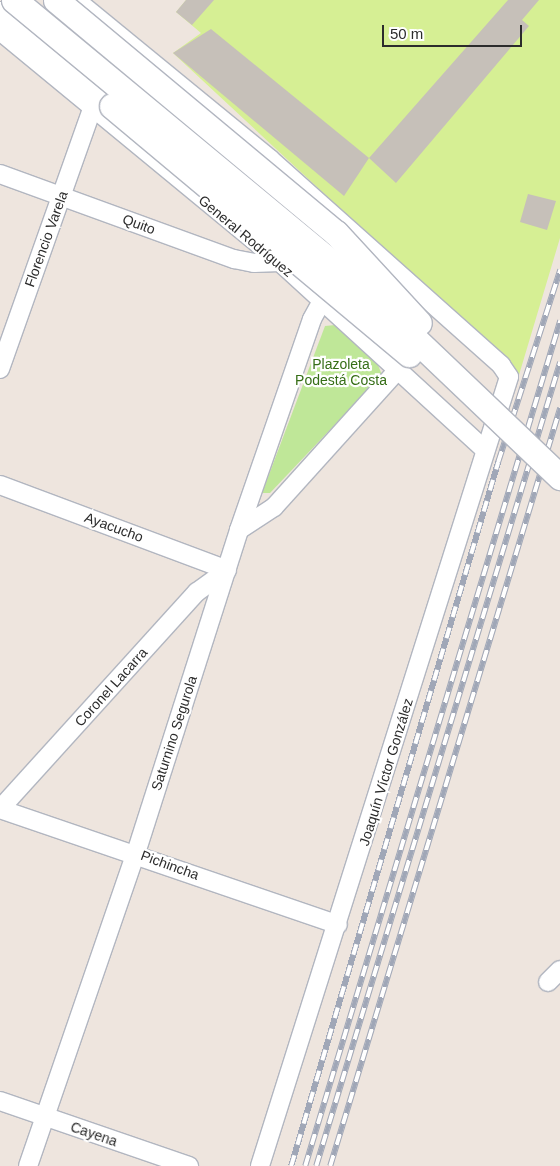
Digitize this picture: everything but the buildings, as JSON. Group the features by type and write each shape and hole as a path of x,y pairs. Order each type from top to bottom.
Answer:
{"main road":[{"path":"14,0 353,280 506,428 560,477"},
{"path":"56,0 336,233 460,368 506,428"},
{"path":"0,14 102,107 393,342 506,428"}],"street":[{"name":"Joaquín Víctor González","path":"75,0 270,159 501,365 509,377 338,925 260,1166"},
{"name":"General Rodríguez","path":"0,31 102,107 280,262 485,450"},
{"name":"Florencio Varela","path":"0,370 62,196 102,107"},
{"name":"Quito","path":"0,174 234,259 254,263 280,262"},
{"name":"Saturnino Segurola","path":"28,1166 136,853 239,530 312,319 322,301"},
{"path":"239,530 274,507 398,370"},
{"name":"Ayacucho","path":"0,485 227,570"},
{"name":"Coronel Lacarra","path":"0,809 197,592 227,570"},
{"name":"Pichincha","path":"0,809 136,853 338,925"},
{"name":"Cayena","path":"0,1101 189,1166"}],"green space":[{"path":"186,0 560,0 560,238 519,375 173,53 201,33 176,12"},
{"name":"Plazoleta Podestá Costa","path":"335,325 376,360 382,375 270,493 262,493 325,326"}],"railway":[{"path":"291,1166 498,462 560,270"},
{"path":"305,1166 560,321"},
{"path":"316,1166 560,362"},
{"path":"330,1166 560,408"}]}
